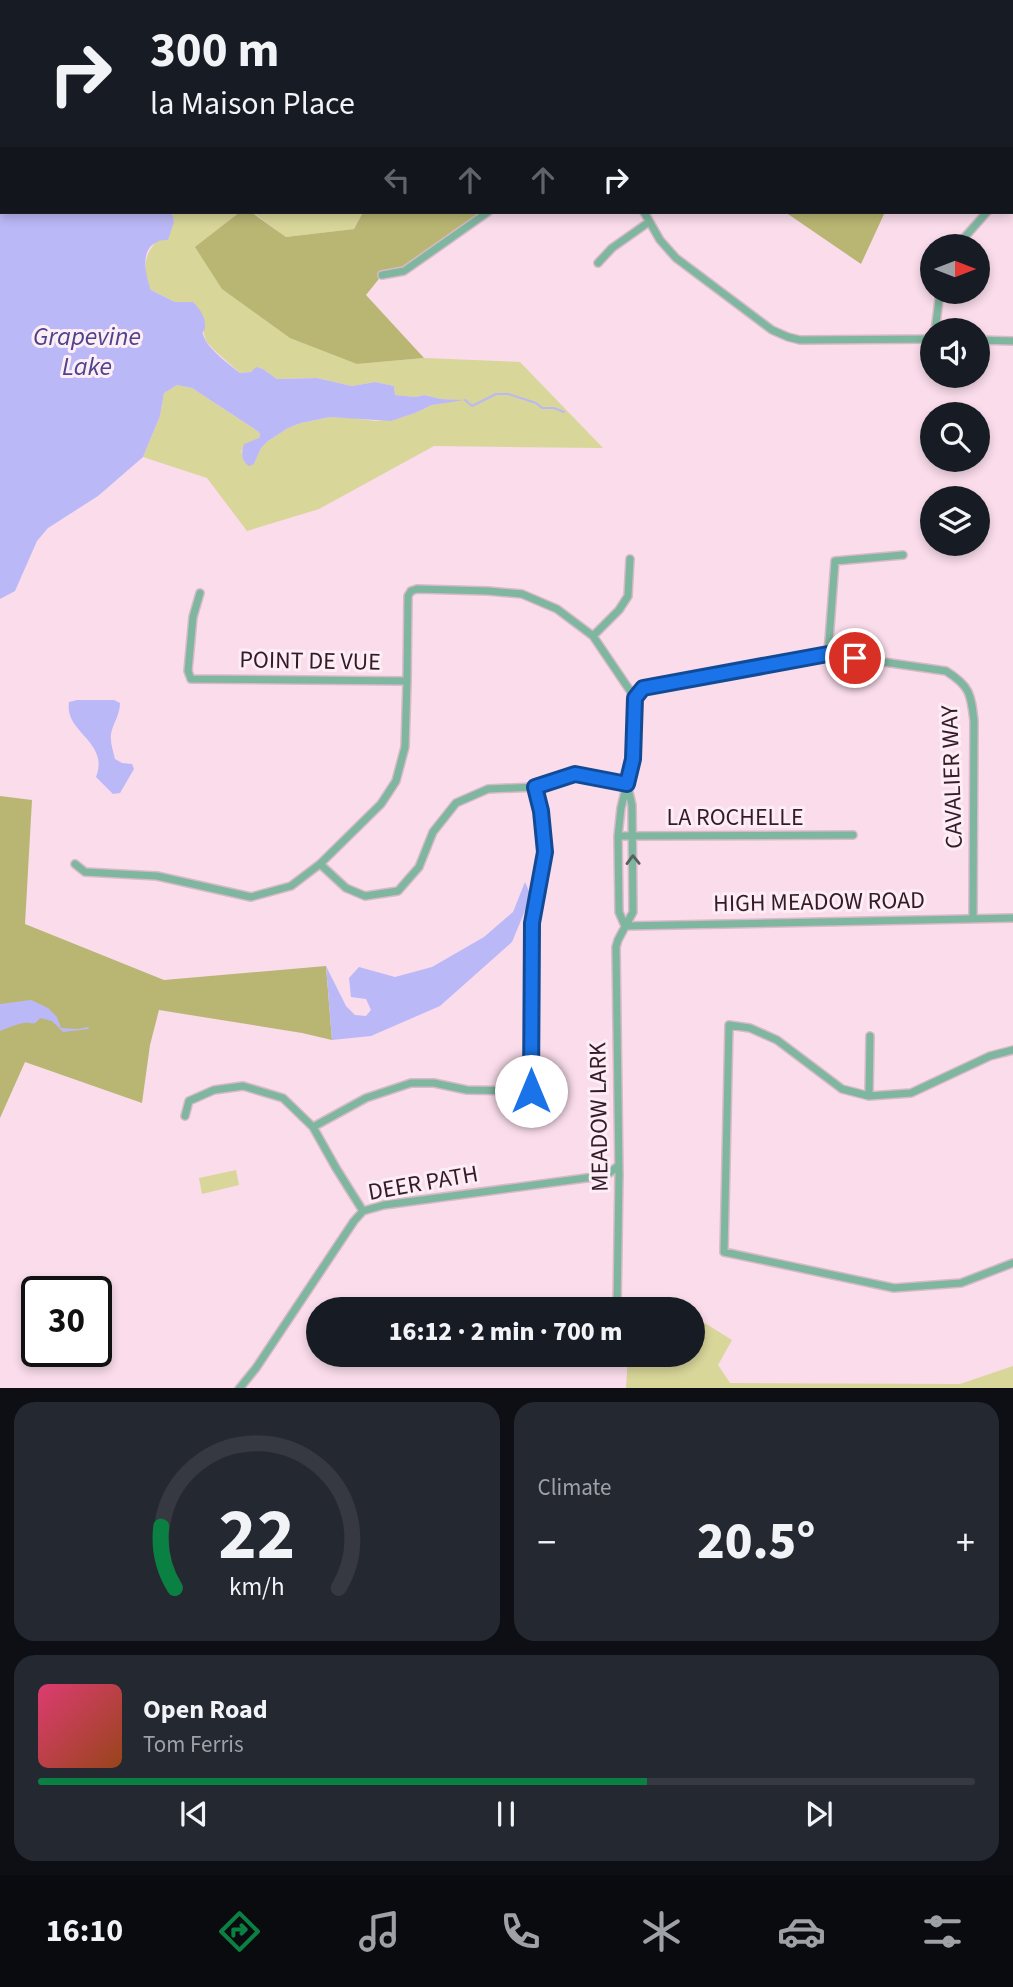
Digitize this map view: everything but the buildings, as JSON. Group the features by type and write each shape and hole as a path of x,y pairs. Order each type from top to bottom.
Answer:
{"street":[{"path":"382,275 404,271 485,214"},
{"path":"645,214 660,240 676,258 772,330 800,340 920,339"},
{"path":"968,234 985,214"},
{"path":"598,262 612,248 649,222"},
{"path":"990,340 1013,341"},
{"path":"828,654 835,561 903,555"},
{"path":"593,636 619,610 628,596 630,559"},
{"name":"POINT DE VUE","path":"200,593 193,617 188,671 191,679 407,681 408,596 411,591 488,591 522,594 565,614 593,636 635,698"},
{"name":"CAVALIER WAY","path":"635,698 643,688 828,654 946,671 961,680 971,697 974,721 973,918"},
{"path":"75,864 85,872 157,876 251,897 291,887 320,864 381,804 396,781 405,747 407,681"},
{"path":"625,926 619,912 618,836 621,808 633,759 635,698"},
{"path":"320,864 346,888 365,896 398,891 419,867 433,832 456,803 488,789 535,787 575,774 627,784"},
{"name":"MEADOW LARK","path":"617,1297 616,947 634,912 632,805 627,784"},
{"path":"313,1127 366,1098 411,1083 435,1083 467,1090 531,1091 532,923 545,852 541,811 535,787"},
{"name":"LA ROCHELLE","path":"618,836 853,835"},
{"name":"HIGH MEADOW ROAD","path":"625,926 1013,918"},
{"path":"1013,1050 990,1056 911,1093 869,1096 842,1088 778,1040 750,1028 729,1025 724,1252 894,1289 961,1283 1013,1263"},
{"path":"869,1096 870,1036"},
{"path":"185,1116 189,1101 214,1090 243,1086 283,1098 313,1127 363,1211"},
{"name":"DEER PATH","path":"239,1388 256,1368 363,1211 384,1205 601,1176 618,1166"}],"shaded area":[{"path":"172,214 238,214 196,248 357,364 424,358 520,362 603,448 434,446 319,509 247,531 207,478 143,457 160,416 164,393 177,385 192,388 259,432 259,438 241,451 245,463 254,464 261,448 268,441 301,423 330,417 376,421 397,419 432,405 459,400 424,395 395,395 394,386 375,382 352,386 317,378 277,379 263,369 256,368 251,372 240,373 214,350 206,341 203,330 175,302 151,290 146,260 153,245 174,222"},
{"path":"237,214 254,214 286,237 354,229 362,214 485,214 404,271 382,275 366,295 424,358 357,364 290,338 222,289 195,247"},
{"path":"255,214 362,214 354,229 286,237"},
{"path":"788,214 884,214 861,264"},
{"path":"0,796 32,800 25,924 164,980 326,966 332,1040 159,1010 150,1045 142,1103 25,1062 0,1118"},
{"path":"236,1170 239,1185 202,1194 199,1178"},
{"path":"705,1323 732,1340 718,1365 730,1383 960,1384 1013,1366 1013,1388 626,1388 627,1367 705,1367"}],"water":[{"name":"Grapevine Lake","path":"0,214 172,214 174,222 168,240 151,246 146,257 151,290 175,302 193,302 204,320 203,333 206,342 240,373 251,372 256,367 277,379 317,378 352,386 375,382 394,386 395,395 464,400 432,405 391,421 330,417 301,423 268,441 261,448 254,464 249,466 243,459 243,447 244,444 259,438 259,432 192,388 177,385 164,393 160,416 143,457 98,496 48,528 37,541 15,591 0,599"},
{"path":"114,700 120,703 111,734 112,747 115,759 132,764 134,769 120,793 113,794 96,777 99,765 97,754 69,713 69,702"},
{"path":"525,882 531,896 512,942 440,1006 371,1036 332,1040 326,966 346,1006 355,1015 366,1016 371,1010 366,999 351,997 349,978 359,967 395,977 432,967 484,937 513,912"},
{"path":"31,1000 48,1008 57,1017 61,1028 89,1029 63,1032 52,1021 40,1018 34,1023 0,1031 0,1004"}],"waterway":[{"path":"465,400 472,406 496,394 508,394 536,403 542,408 554,408 564,412"}],"route":[{"path":"531,1091 532,923 545,852 541,811 535,787 575,774 627,784 633,759 635,698 643,688 828,654 855,658"}]}
